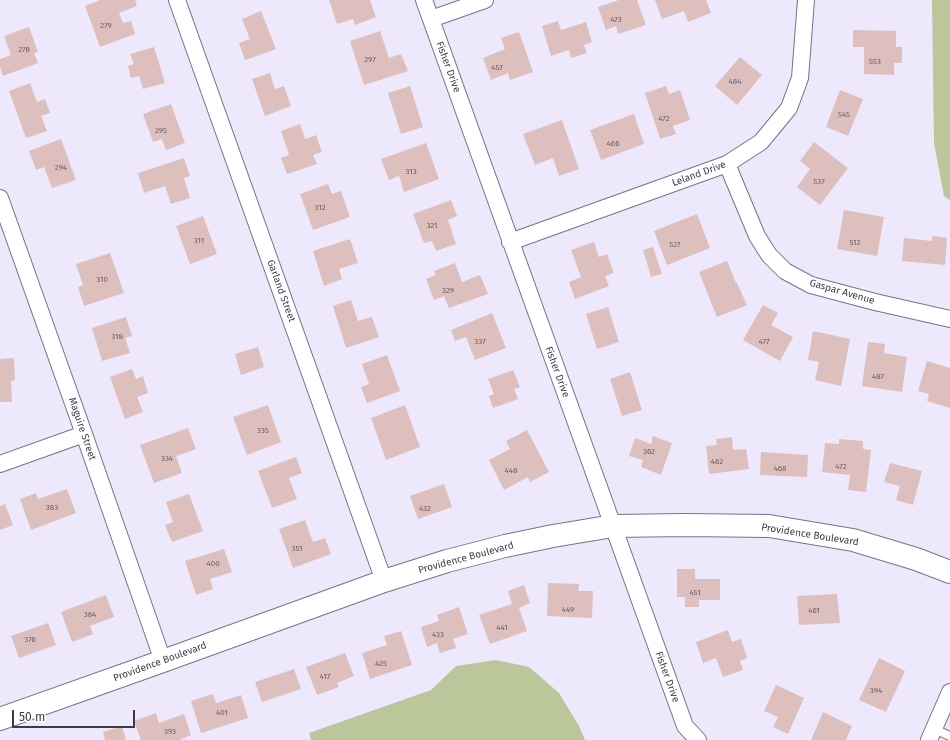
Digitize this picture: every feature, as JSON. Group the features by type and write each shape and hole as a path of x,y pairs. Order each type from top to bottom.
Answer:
{"main road":[{"name":"Providence Boulevard","path":"0,719 384,581 447,561 505,546 613,526 769,526 853,540 916,559 950,572"}],"street":[{"name":"Garland Street","path":"177,0 384,581"},
{"name":"Fisher Drive","path":"424,0 685,726 698,740"},
{"path":"431,19 485,0"},
{"name":"Leland Drive","path":"510,242 728,164 761,142 789,108 800,78 806,0"},
{"name":"Gaspar Avenue","path":"728,164 757,236 769,255 785,270 811,285 875,302 950,319"},
{"name":"Maguire Street","path":"0,198 5,230 84,434 163,661"},
{"path":"0,464 84,434"},
{"path":"932,734 950,692"}],"lane":[{"path":"932,734 950,736"}],"green space":[{"path":"932,0 950,0 950,200 944,196 934,143"},
{"path":"496,660 529,667 559,693 579,726 585,740 311,740 309,733 431,690 456,666"}],"building":[{"path":"100,0 135,0 137,6 119,13 123,23 131,21 135,34 100,47 85,6"},
{"path":"329,0 370,0 376,17 355,25 353,19 337,24"},
{"path":"619,0 637,0 646,25 618,34 616,26 606,30 598,7"},
{"path":"655,0 706,0 711,13 688,22 684,11 662,19"},
{"path":"261,11 276,49 245,60 239,43 250,39 242,19"},
{"path":"558,21 561,30 586,22 592,42 584,45 587,53 571,58 569,50 551,56 542,26"},
{"path":"29,27 38,52 34,53 38,63 3,76 0,67 0,59 11,55 4,36"},
{"path":"853,30 896,31 896,47 902,47 902,63 894,63 894,75 864,74 864,47 853,47"},
{"path":"380,31 389,58 401,54 408,71 364,85 350,41"},
{"path":"519,32 533,72 510,80 508,73 491,80 483,58 505,49 501,38"},
{"path":"154,47 165,83 143,89 139,76 131,78 128,66 134,64 130,54"},
{"path":"740,57 762,75 737,105 715,86"},
{"path":"270,73 275,89 284,86 291,106 265,116 252,79"},
{"path":"30,83 37,102 45,99 50,113 41,116 47,131 26,138 9,91"},
{"path":"410,86 423,127 401,134 388,93"},
{"path":"666,86 669,94 680,90 690,120 673,126 676,134 660,139 645,93"},
{"path":"840,90 863,99 848,136 826,127"},
{"path":"171,104 185,143 166,150 162,139 153,142 143,114"},
{"path":"634,114 644,144 601,160 590,130"},
{"path":"562,120 579,169 559,176 553,158 535,165 523,134"},
{"path":"300,124 305,139 316,135 322,152 313,155 317,164 287,174 281,158 289,155 281,131"},
{"path":"61,139 76,180 52,188 44,167 36,170 29,151"},
{"path":"814,142 848,168 820,205 797,187 810,169 800,161"},
{"path":"426,143 439,179 404,192 399,176 389,180 381,159"},
{"path":"184,158 190,176 184,178 190,198 171,204 165,186 144,193 138,173"},
{"path":"328,184 332,194 341,191 350,217 313,230 300,194"},
{"path":"451,200 457,216 448,220 456,244 436,251 432,241 424,243 413,214"},
{"path":"844,210 884,217 877,256 837,249"},
{"path":"697,214 710,248 667,265 654,231"},
{"path":"203,216 217,254 190,264 176,226"},
{"path":"932,236 947,238 945,265 902,261 904,238 932,241"},
{"path":"350,239 358,263 339,269 342,279 324,286 313,251"},
{"path":"594,242 599,257 607,254 614,273 605,276 609,286 575,299 569,282 581,277 571,250"},
{"path":"653,247 662,274 651,277 643,250"},
{"path":"110,253 124,293 84,306 78,287 83,285 76,264"},
{"path":"727,261 747,305 717,317 699,272"},
{"path":"455,263 462,282 480,275 488,294 449,308 444,296 434,300 426,279 436,275 434,271"},
{"path":"351,300 358,321 372,317 379,337 346,348 333,306"},
{"path":"763,305 778,313 771,325 793,337 780,361 743,340"},
{"path":"608,307 619,342 597,349 586,314"},
{"path":"492,313 506,348 475,360 466,337 455,341 451,330"},
{"path":"126,317 132,336 125,338 130,353 102,361 92,328"},
{"path":"813,331 850,339 841,386 815,380 819,362 808,360"},
{"path":"868,342 885,344 884,353 907,357 902,392 862,386"},
{"path":"258,347 264,367 241,375 235,354"},
{"path":"387,355 400,391 367,403 361,387 369,384 362,364"},
{"path":"14,358 15,380 11,381 12,402 0,402 0,359"},
{"path":"927,361 950,368 950,408 927,401 929,394 918,391"},
{"path":"132,369 136,379 143,376 148,393 137,397 143,412 125,419 110,377"},
{"path":"513,370 520,387 514,389 518,399 493,408 489,396 494,394 488,379"},
{"path":"630,372 642,410 622,416 610,379"},
{"path":"268,405 281,442 247,455 233,417"},
{"path":"405,405 420,447 386,460 371,418"},
{"path":"188,428 196,449 176,456 182,473 154,483 140,445"},
{"path":"527,430 549,472 530,482 528,477 504,490 489,460 510,449 506,441"},
{"path":"653,436 672,443 661,475 641,467 643,460 629,456 635,438 651,444"},
{"path":"732,437 733,450 746,449 749,469 709,474 706,446 717,445 716,439"},
{"path":"839,439 863,441 863,449 871,450 866,492 848,490 850,475 822,472 825,443 839,444"},
{"path":"761,452 808,455 807,477 760,475"},
{"path":"296,457 302,473 289,478 297,499 272,508 258,471"},
{"path":"890,463 922,471 913,505 896,500 900,486 884,482"},
{"path":"444,484 452,507 418,519 410,496"},
{"path":"67,489 76,513 31,530 20,499 36,493 38,499"},
{"path":"189,494 203,531 172,542 165,525 173,522 166,502"},
{"path":"5,504 13,525 0,530 0,506"},
{"path":"305,520 313,542 325,538 331,554 293,568 279,529"},
{"path":"224,549 232,572 210,579 213,589 196,595 185,561"},
{"path":"677,569 695,569 695,579 720,579 720,600 699,600 699,607 685,607 685,597 677,597"},
{"path":"548,583 579,584 578,591 593,591 592,618 547,616"},
{"path":"524,585 530,603 519,608 527,631 490,644 479,615 512,604 508,591"},
{"path":"837,594 840,623 799,625 797,596"},
{"path":"106,595 114,617 90,626 93,634 72,642 61,612"},
{"path":"459,607 468,634 453,639 456,648 440,653 437,643 427,647 421,627 439,621 437,615"},
{"path":"48,623 56,645 19,658 11,636"},
{"path":"728,630 732,642 741,639 747,658 740,661 743,670 723,677 716,658 703,663 696,642"},
{"path":"401,631 412,665 370,679 362,653 387,645 384,636"},
{"path":"345,653 354,676 337,683 339,687 317,695 306,667"},
{"path":"879,658 905,671 886,712 859,700"},
{"path":"294,669 301,689 262,702 255,682"},
{"path":"776,685 804,698 788,734 773,727 778,717 764,711"},
{"path":"213,694 216,703 241,695 248,718 201,733 191,701"},
{"path":"823,712 852,726 846,740 811,740"},
{"path":"156,713 159,723 184,714 191,735 179,740 141,740 134,721"},
{"path":"122,726 126,740 105,740 103,732"}]}
